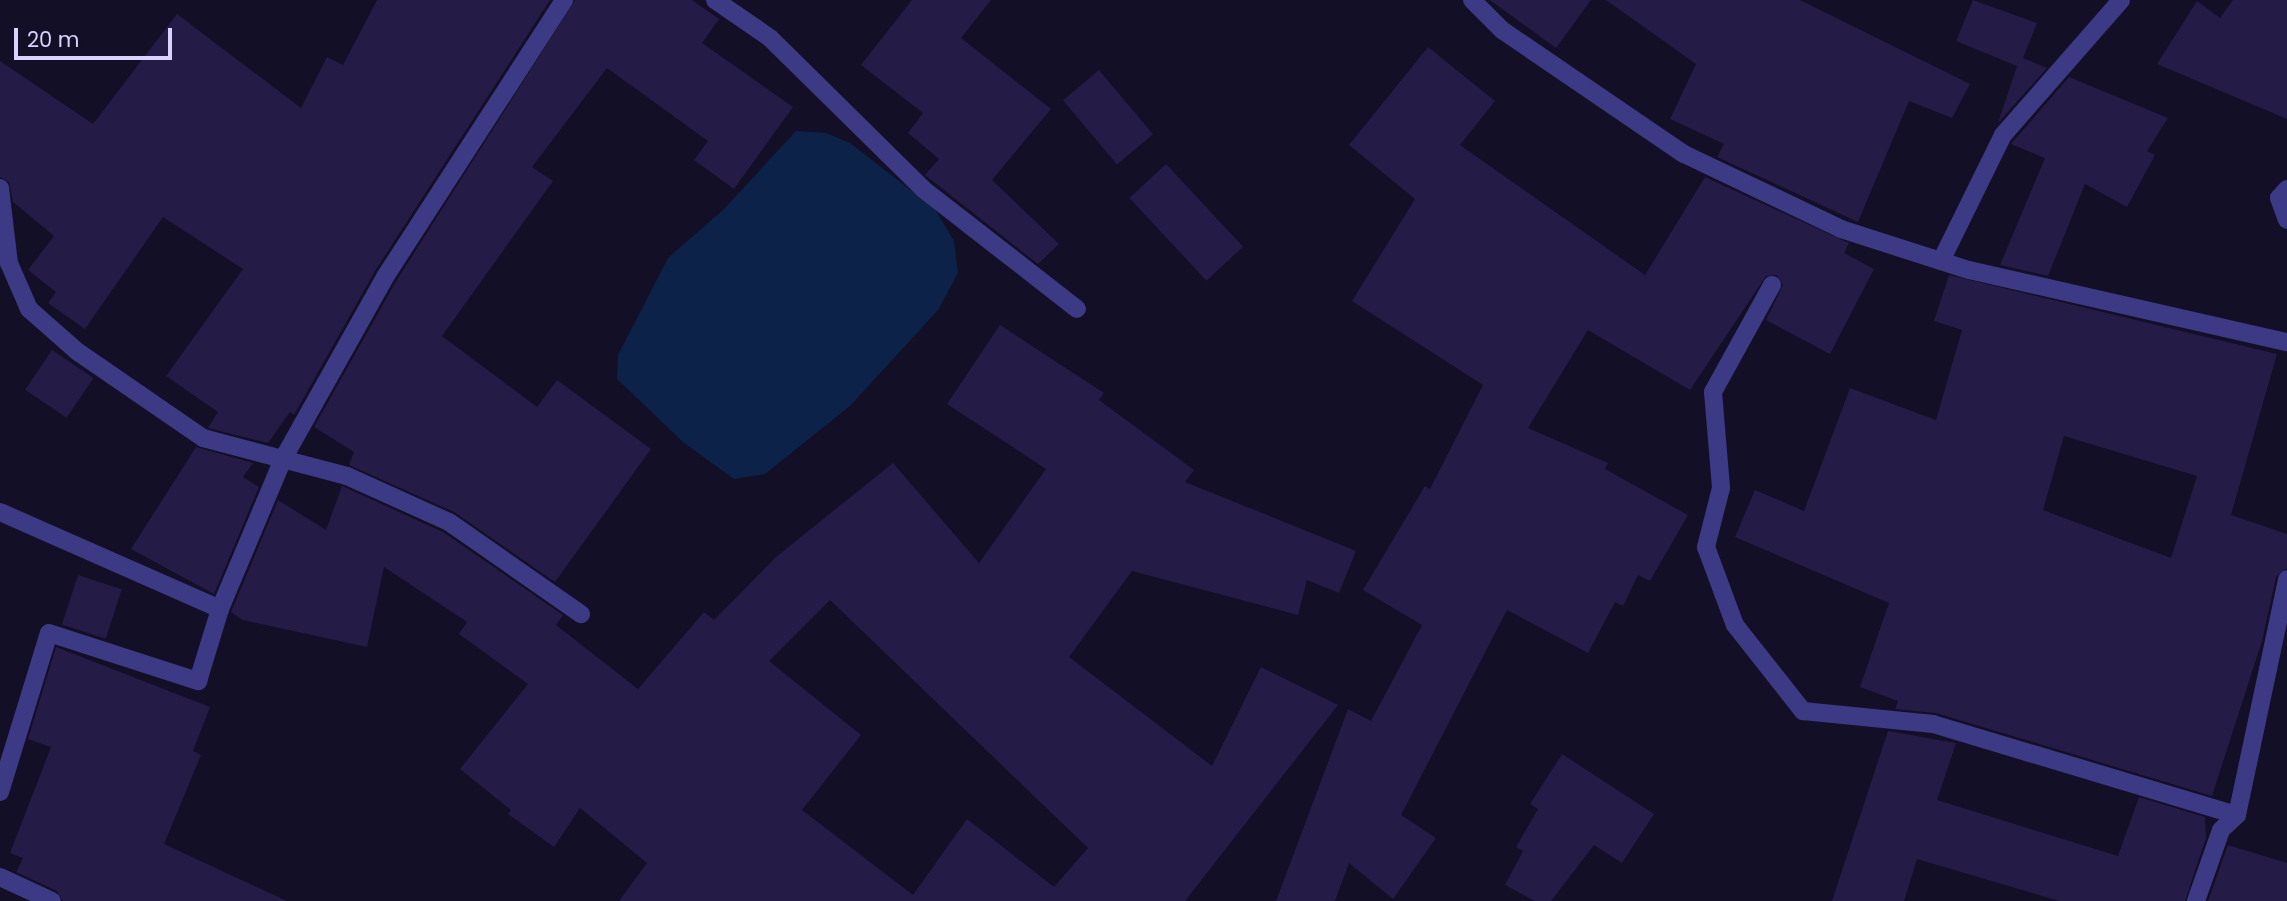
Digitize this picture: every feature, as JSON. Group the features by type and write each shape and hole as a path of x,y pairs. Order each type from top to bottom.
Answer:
{"street":[{"path":"0,792 49,634 198,681 220,609 283,459 385,276 564,0"},
{"path":"715,0 770,38 923,189 1077,309"},
{"path":"1472,0 1502,30 1684,155 1840,229 1941,261 2287,342"},
{"path":"1941,261 2003,135 2121,0"},
{"path":"0,188 9,263 29,309 78,352 204,438 347,476 449,522 581,614"},
{"path":"2287,189 2279,198 2287,220"},
{"path":"1772,285 1713,392 1721,488 1706,547 1735,625 1803,711 1933,724 2237,815"},
{"path":"0,512 220,609"},
{"path":"2196,901 2221,830 2237,815 2287,579"},
{"path":"0,877 52,901"}],"water":[{"path":"796,131 826,133 850,143 935,209 954,241 958,273 938,310 850,406 765,474 734,479 684,443 617,379 618,355 668,258 723,210"}],"building":[{"path":"377,0 550,0 375,271 294,415 290,412 268,443 208,428 218,412 166,376 243,269 163,217 85,329 48,303 56,292 28,270 54,236 13,202 9,182 0,177 0,61 93,124 177,14 301,108 327,57 343,65"},
{"path":"575,0 692,0 719,19 702,43 793,107 734,189 694,160 708,141 607,68 532,167 553,181 442,336 537,407 557,380 651,449 555,582 454,512 349,465 354,452 314,427 395,283"},
{"path":"912,0 991,0 961,38 1051,109 992,180 1059,244 1038,264 925,175 939,159 908,133 923,113 861,65"},
{"path":"1490,0 1591,0 1556,48"},
{"path":"1606,0 1800,0 1970,84 1952,118 1909,101 1858,222 1717,157 1724,144 1670,119 1696,64"},
{"path":"1973,0 2037,23 2023,58 2047,68 1998,123 2017,66 1956,41"},
{"path":"2233,0 2287,0 2287,119 2157,64 2197,1 2220,18"},
{"path":"1428,47 1495,101 1460,145 1645,275 1705,177 1849,243 1844,253 1874,269 1830,354 1766,320 1783,285 1777,275 1766,276 1690,390 1588,330 1528,428 1608,463 1605,469 1688,515 1650,581 1638,575 1623,606 1615,602 1588,653 1507,610 1401,815 1436,838 1393,899 1349,863 1335,901 1276,901 1348,709 1371,721 1422,625 1363,590 1425,486 1430,489 1483,385 1352,301 1415,199 1349,145"},
{"path":"1099,70 1153,134 1117,165 1063,100"},
{"path":"2069,77 2168,118 2147,151 2155,155 2127,207 2085,184 2048,276 2000,265 2045,158 2011,144"},
{"path":"1166,164 1243,247 1206,281 1129,198"},
{"path":"1949,275 2277,354 2231,515 2287,534 2287,568 2276,577 2262,641 2212,796 1936,713 1895,709 1898,701 1860,687 1889,603 1735,537 1755,490 1804,511 1850,388 1936,420 1962,330 1934,321","holes":["2064,436 2197,476 2171,558 2043,510"]},
{"path":"1000,325 1104,393 1099,400 1194,470 1185,482 1356,551 1339,593 1307,580 1298,615 1132,571 1069,657 1212,766 1261,667 1338,705 1185,901 619,901 647,863 580,808 554,847 508,814 511,810 460,769 528,684 459,634 467,622 384,567 367,647 243,620 231,612 278,500 326,530 342,486 443,532 563,615 556,625 638,689 704,612 714,620 776,557 893,463 979,563 1046,469 947,404","holes":["830,600 1088,848 1054,887 967,819 913,895 802,810 861,735 769,661"]},
{"path":"52,350 93,378 67,418 25,390"},
{"path":"196,447 253,463 243,477 259,487 214,594 131,549"},
{"path":"78,575 122,589 106,639 62,624"},
{"path":"56,647 210,707 193,751 201,755 164,844 287,901 63,901 57,891 16,872 23,858 10,853 51,747 28,739"},
{"path":"1888,731 1956,743 1937,800 2118,856 2139,797 2205,817 2206,838 2185,901 2059,901 1917,859 1904,901 1832,901"},
{"path":"1562,754 1654,814 1622,863 1594,845 1551,901 1535,901 1505,885 1523,851 1516,847 1538,809 1530,804"},
{"path":"2228,845 2287,863 2287,901 2208,901"}]}
